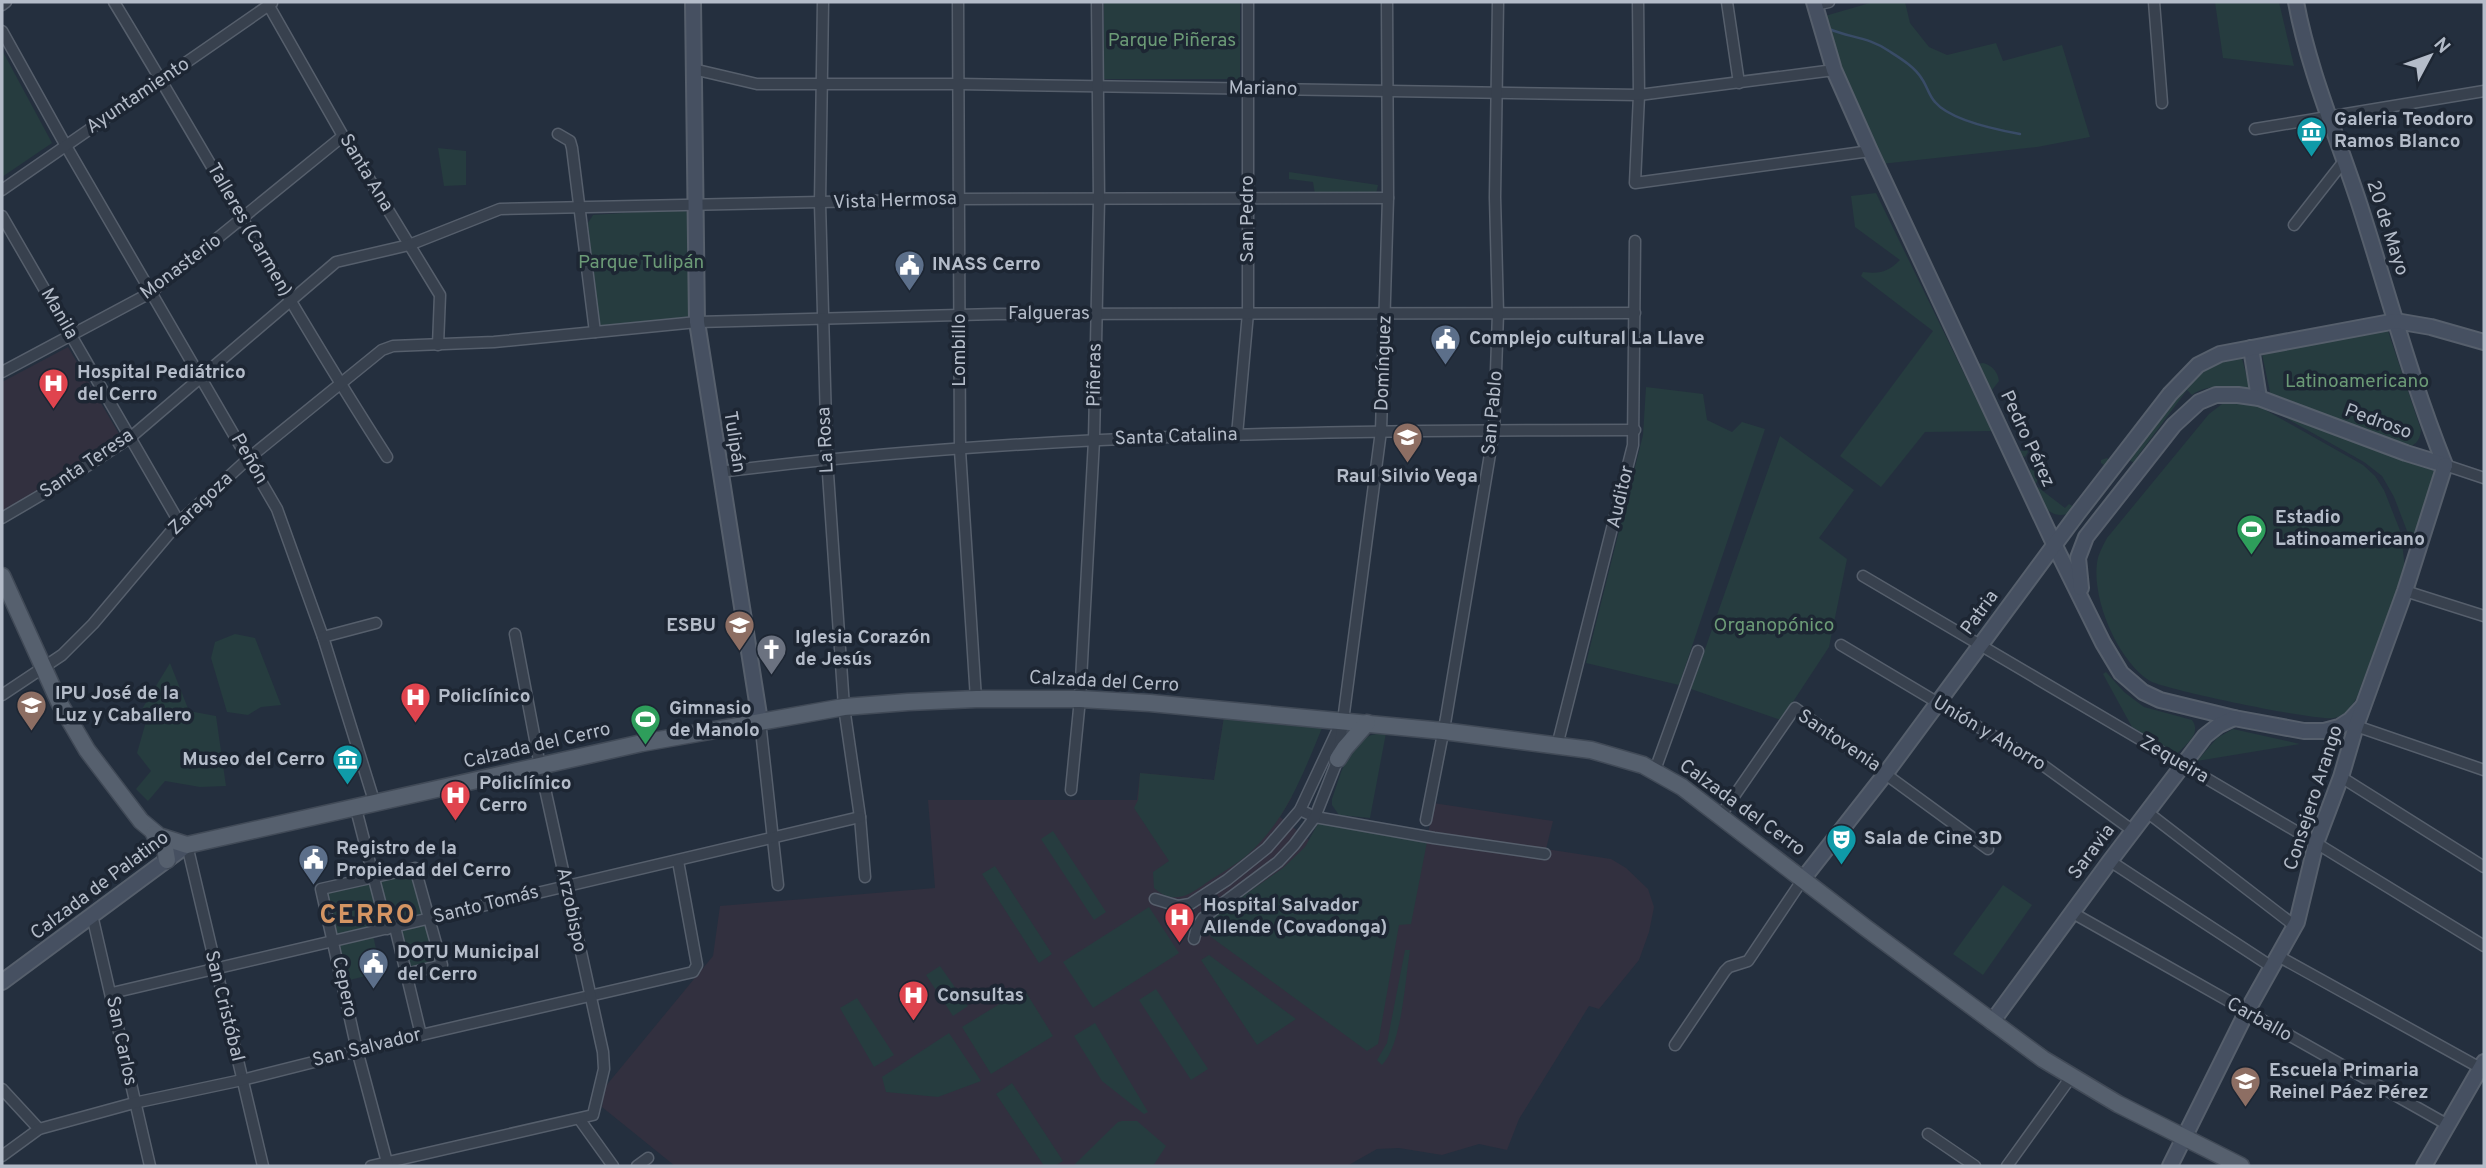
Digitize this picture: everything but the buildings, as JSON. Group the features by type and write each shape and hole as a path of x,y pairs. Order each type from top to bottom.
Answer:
{"main road":[{"path":"2,576 43,667 79,737 119,794 165,848 167,860"},
{"name":"Calzada del Cerro","path":"187,845 642,743 844,707 976,699 1080,699 1367,723 1557,746 1616,756 1655,771 1721,815 1992,1022 2071,1077 2241,1166"},
{"path":"1338,759 1367,723"},
{"path":"150,830 166,839 187,845"}],"street":[{"name":"Talleres (Carmen)","path":"114,2 291,302 387,457"},
{"name":"Tulipán","path":"693,2 697,322 760,721 778,885"},
{"name":"La Rosa","path":"823,2 821,319 827,459 844,707 860,817 865,877"},
{"name":"Lombillo","path":"958,2 960,450 976,699"},
{"name":"Piñeras","path":"1071,790 1080,699 1094,440 1100,86 1097,2"},
{"name":"San Pedro","path":"1237,435 1248,313 1248,2"},
{"name":"Domínguez","path":"1194,939 1203,918 1278,862 1315,817 1338,759 1381,431 1388,198 1387,2"},
{"name":"San Pablo","path":"1426,820 1494,430 1498,313 1495,197 1498,2"},
{"path":"1638,2 1639,95 1634,183 1870,151"},
{"path":"1727,2 1739,83"},
{"path":"2154,2 2162,103"},
{"name":"20 de Mayo","path":"2296,2 2311,65 2432,435 2445,465"},
{"name":"Pedro Pérez","path":"1819,3 1834,70 1870,151 2062,561 2112,659 2128,680 2152,697 2234,718 2314,732 2350,725"},
{"name":"Ayuntamiento","path":"2,190 272,4"},
{"name":"Santa Ana","path":"272,4 344,136 440,295 438,345"},
{"name":"Peñón","path":"2,31 65,146 277,509 323,637 375,804"},
{"name":"Mariano","path":"693,69 757,84 959,84 1639,95 1834,70"},
{"path":"2255,129 2484,91"},
{"path":"558,134 570,141 572,148 595,332"},
{"name":"Monasterio","path":"2,372 150,293 344,136"},
{"path":"2294,225 2344,161"},
{"name":"Vista Hermosa","path":"409,245 500,209 960,199 1388,198"},
{"name":"Manila","path":"2,216 179,522"},
{"name":"Auditor","path":"1557,746 1613,530 1635,430 1635,241"},
{"name":"Santa Teresa","path":"2,519 131,437 336,262 409,245"},
{"path":"2385,286 2405,313 2431,327"},
{"name":"Falgueras","path":"463,344 697,322 1095,314 1635,313"},
{"path":"2396,321 2431,327 2484,342"},
{"name":"Patria","path":"1675,1045 1725,971 1748,961 1803,879 1886,773 2078,513 2190,372 2220,354 2396,321"},
{"path":"2405,353 2414,333 2431,327"},
{"name":"Zaragoza","path":"2,695 62,654 93,624 179,522 249,458 385,348 463,344"},
{"path":"2062,561 2071,564 2094,526 2174,425 2199,402 2216,395 2259,398 2250,348"},
{"name":"Pedroso","path":"2259,398 2406,453 2484,478"},
{"name":"Santa Catalina","path":"719,472 827,459 1094,440 1381,431 1635,430"},
{"path":"2406,453 2418,453 2426,449 2432,435"},
{"name":"Consejero Arango","path":"2169,1166 2246,1013 2295,926 2316,843 2341,777 2350,725 2363,706 2405,591 2445,465"},
{"path":"2037,507 2059,519 2078,513"},
{"path":"2080,550 2078,575 2087,611"},
{"name":"Zequeira","path":"1863,576 2316,843 2484,946"},
{"path":"2405,591 2484,616"},
{"path":"323,637 376,623"},
{"name":"Arzobispo","path":"516,634 540,766 604,1069 593,1115 579,1120"},
{"name":"Unión y Ahorro","path":"1841,645 2044,766 2132,830"},
{"path":"1655,771 1698,651"},
{"path":"2189,707 2201,724 2197,746"},
{"name":"Santovenia","path":"1721,815 1795,708 1988,849"},
{"name":"Saravia","path":"1992,1022 2182,764 2211,730 2234,718"},
{"name":"Domínguez","path":"1156,899 1178,906 1189,904 1250,863 1276,839 1300,810 1343,721"},
{"path":"2350,725 2484,770"},
{"path":"2341,777 2484,867"},
{"path":"356,809 373,877 406,974 421,1035"},
{"path":"1300,810 1315,817 1545,855"},
{"path":"2147,812 2295,926"},
{"name":"Santo Tomás","path":"112,993 215,971 566,885 860,817"},
{"name":"Calzada de Palatino","path":"2,982 187,845"},
{"name":"San Cristóbal","path":"187,845 263,1166"},
{"name":"San Salvador","path":"39,1129 134,1102 242,1080 357,1050 693,972 697,965 678,861"},
{"path":"2109,861 2275,962 2483,1067 2424,1166"},
{"path":"373,877 415,868 442,965 406,974"},
{"name":"Cepero","path":"373,877 321,889 357,1050 388,1164"},
{"name":"Carballo","path":"2071,912 2448,1125"},
{"name":"San Carlos","path":"92,915 112,993 149,1166"},
{"path":"2007,1166 2071,1077"},
{"path":"2,1089 39,1129 2,1156"},
{"path":"371,1166 579,1120 613,1166"},
{"path":"1928,1133 1975,1166"},
{"path":"637,1166 648,1158"}],"shaded area":[{"name":"Hospital Pediátrico del Cerro","path":"68,347 122,439 2,512 2,382"},
{"name":"Hospital Salvador Allende (Covadonga)","path":"1224,717 1292,797 1280,817 1309,840 1320,820 1427,842 1433,803 1553,821 1546,849 1611,859 1626,868 1648,889 1654,907 1639,960 1599,1009 1589,1006 1519,1119 1507,1150 1479,1144 1442,1155 1399,1148 1377,1149 1347,1166 675,1166 602,1107 605,1087 713,956 720,906 935,888 928,800 1137,800 1140,773 1214,780"}],"green space":[{"name":"Parque Piñeras","path":"1104,2 1240,2 1240,79 1104,79"},
{"path":"1873,2 1905,2 1910,23 1929,47 1947,55 1996,43 2003,61 2062,45 2090,137 2037,147 1881,164 1841,69 1825,16"},
{"path":"2215,2 2279,2 2294,66 2223,58"},
{"path":"2,50 52,143 2,177"},
{"path":"438,148 466,151 466,185 444,186"},
{"path":"1289,172 1378,185 1376,194 1315,194 1313,182 1289,179"},
{"path":"1876,193 1992,431 1925,432 1881,487 1840,456 1933,331 1861,276 1863,272 1888,270 1900,260 1855,227 1851,196"},
{"name":"Parque Tulipán","path":"683,209 690,215 688,316 682,320 603,328 599,325 588,223 593,215"},
{"name":"Latinoamericano","path":"2387,328 2421,430 2418,441 2412,446 2271,397 2262,354"},
{"path":"2241,355 2251,392 2213,387 2192,395 2187,390 2137,457 2139,459 2136,464 2129,460 2190,382 2212,366"},
{"path":"1978,364 1992,367 1997,375 1999,381 1992,390 2019,450 2026,448 2028,452 2025,457 2018,455"},
{"path":"1646,387 1703,394 1707,420 1732,432 1742,422 1765,429 1679,685 1586,663 1643,435"},
{"name":"Estadio Latinoamericano","path":"2240,400 2262,408 2363,465 2375,476 2384,490 2401,533 2405,569 2357,697 2348,710 2338,717 2322,718 2241,704 2150,681 2138,672 2118,645 2103,611 2097,563 2107,538 2209,414 2226,401"},
{"path":"2256,401 2434,470 2436,474 2414,549 2394,497 2382,476 2364,462"},
{"name":"Organopónico","path":"1780,436 1854,490 1819,538 1847,559 1829,647 1781,720 1691,689"},
{"path":"2107,458 2111,462 2071,513 2062,515 2048,510 2027,474 2034,465 2038,480 2035,485 2065,508 2069,504 2074,507 2105,466 2101,460"},
{"path":"235,634 255,638 281,705 261,707 248,715 227,712 211,658 215,642"},
{"path":"170,663 189,711 216,716 226,786 200,787 165,781 148,801 136,789 151,771 137,753 145,725 142,709"},
{"path":"2106,672 2124,692 2144,707 2192,720 2195,725 2194,734 2177,754 2132,727 2103,674"},
{"path":"1224,717 1322,728 1292,797 1260,843 1241,860 1193,892 1180,897 1168,896 1154,888 1153,872 1169,861 1134,808 1138,800 1140,773 1214,780"},
{"path":"2233,729 2300,744 2197,761 2217,738"},
{"path":"1386,733 1370,818 1339,815 1332,805 1332,799 1349,755 1363,739 1373,734"},
{"path":"1320,820 1427,842 1411,924 1399,925 1378,1044 1367,1051 1211,937 1205,928 1213,917 1283,868 1305,847"},
{"path":"1053,831 1106,912 1094,920 1041,839"},
{"path":"995,866 1052,954 1039,963 982,874"},
{"path":"413,871 438,963 409,970 398,930 373,935 381,972 346,981 324,891"},
{"path":"2003,885 2032,905 1983,975 1953,954"},
{"path":"1149,907 1179,953 1093,1008 1063,962"},
{"path":"1405,950 1410,950 1398,1028 1389,1056 1382,1065 1377,1060 1387,1043"},
{"path":"1209,955 1296,1019 1257,1045 1201,960"},
{"path":"940,966 968,1006 953,1016 926,975"},
{"path":"1024,989 1053,1036 991,1074 962,1027"},
{"path":"1156,989 1208,1069 1191,1080 1139,1000"},
{"path":"857,998 894,1055 874,1067 840,1008"},
{"path":"1095,1023 1148,1112 1144,1114 1102,1081 1074,1036"},
{"path":"949,1033 981,1081 938,1097 886,1092 882,1077"},
{"path":"1012,1083 1063,1161 1055,1166 1044,1166 996,1094"},
{"path":"1137,1121 1166,1146 1153,1166 1073,1166 1118,1122"}],"waterway":[{"path":"1829,29 1882,46 1911,67 1924,82 1935,102 1952,114 1975,123 2020,134"}],"place":[{"name":"Galeria Teodoro Ramos Blanco","path":"2311,158"},
{"name":"INASS Cerro","path":"909,292"},
{"name":"Complejo cultural La Llave","path":"1446,366"},
{"name":"Hospital Pediátrico del Cerro","path":"54,411"},
{"name":"Raul Silvio Vega","path":"1407,465"},
{"name":"Estadio Latinoamericano","path":"2252,556"},
{"name":"ESBU","path":"739,653"},
{"name":"Iglesia Corazón de Jesús","path":"772,676"},
{"name":"Policlínico","path":"415,724"},
{"name":"IPU José de la Luz y Caballero","path":"32,732"},
{"name":"Gimnasio de Manolo","path":"646,747"},
{"name":"Museo del Cerro","path":"348,787"},
{"name":"Policlínico Cerro","path":"456,822"},
{"name":"Sala de Cine 3D","path":"1841,866"},
{"name":"Registro de la Propiedad del Cerro","path":"313,887"},
{"name":"Hospital Salvador Allende (Covadonga)","path":"1180,944"},
{"name":"DOTU Municipal del Cerro","path":"374,991"},
{"name":"Consultas","path":"914,1023"},
{"name":"Escuela Primaria Reinel Páez Pérez","path":"2246,1109"}],"district":[{"name":"CERRO","path":"368,916"}]}
